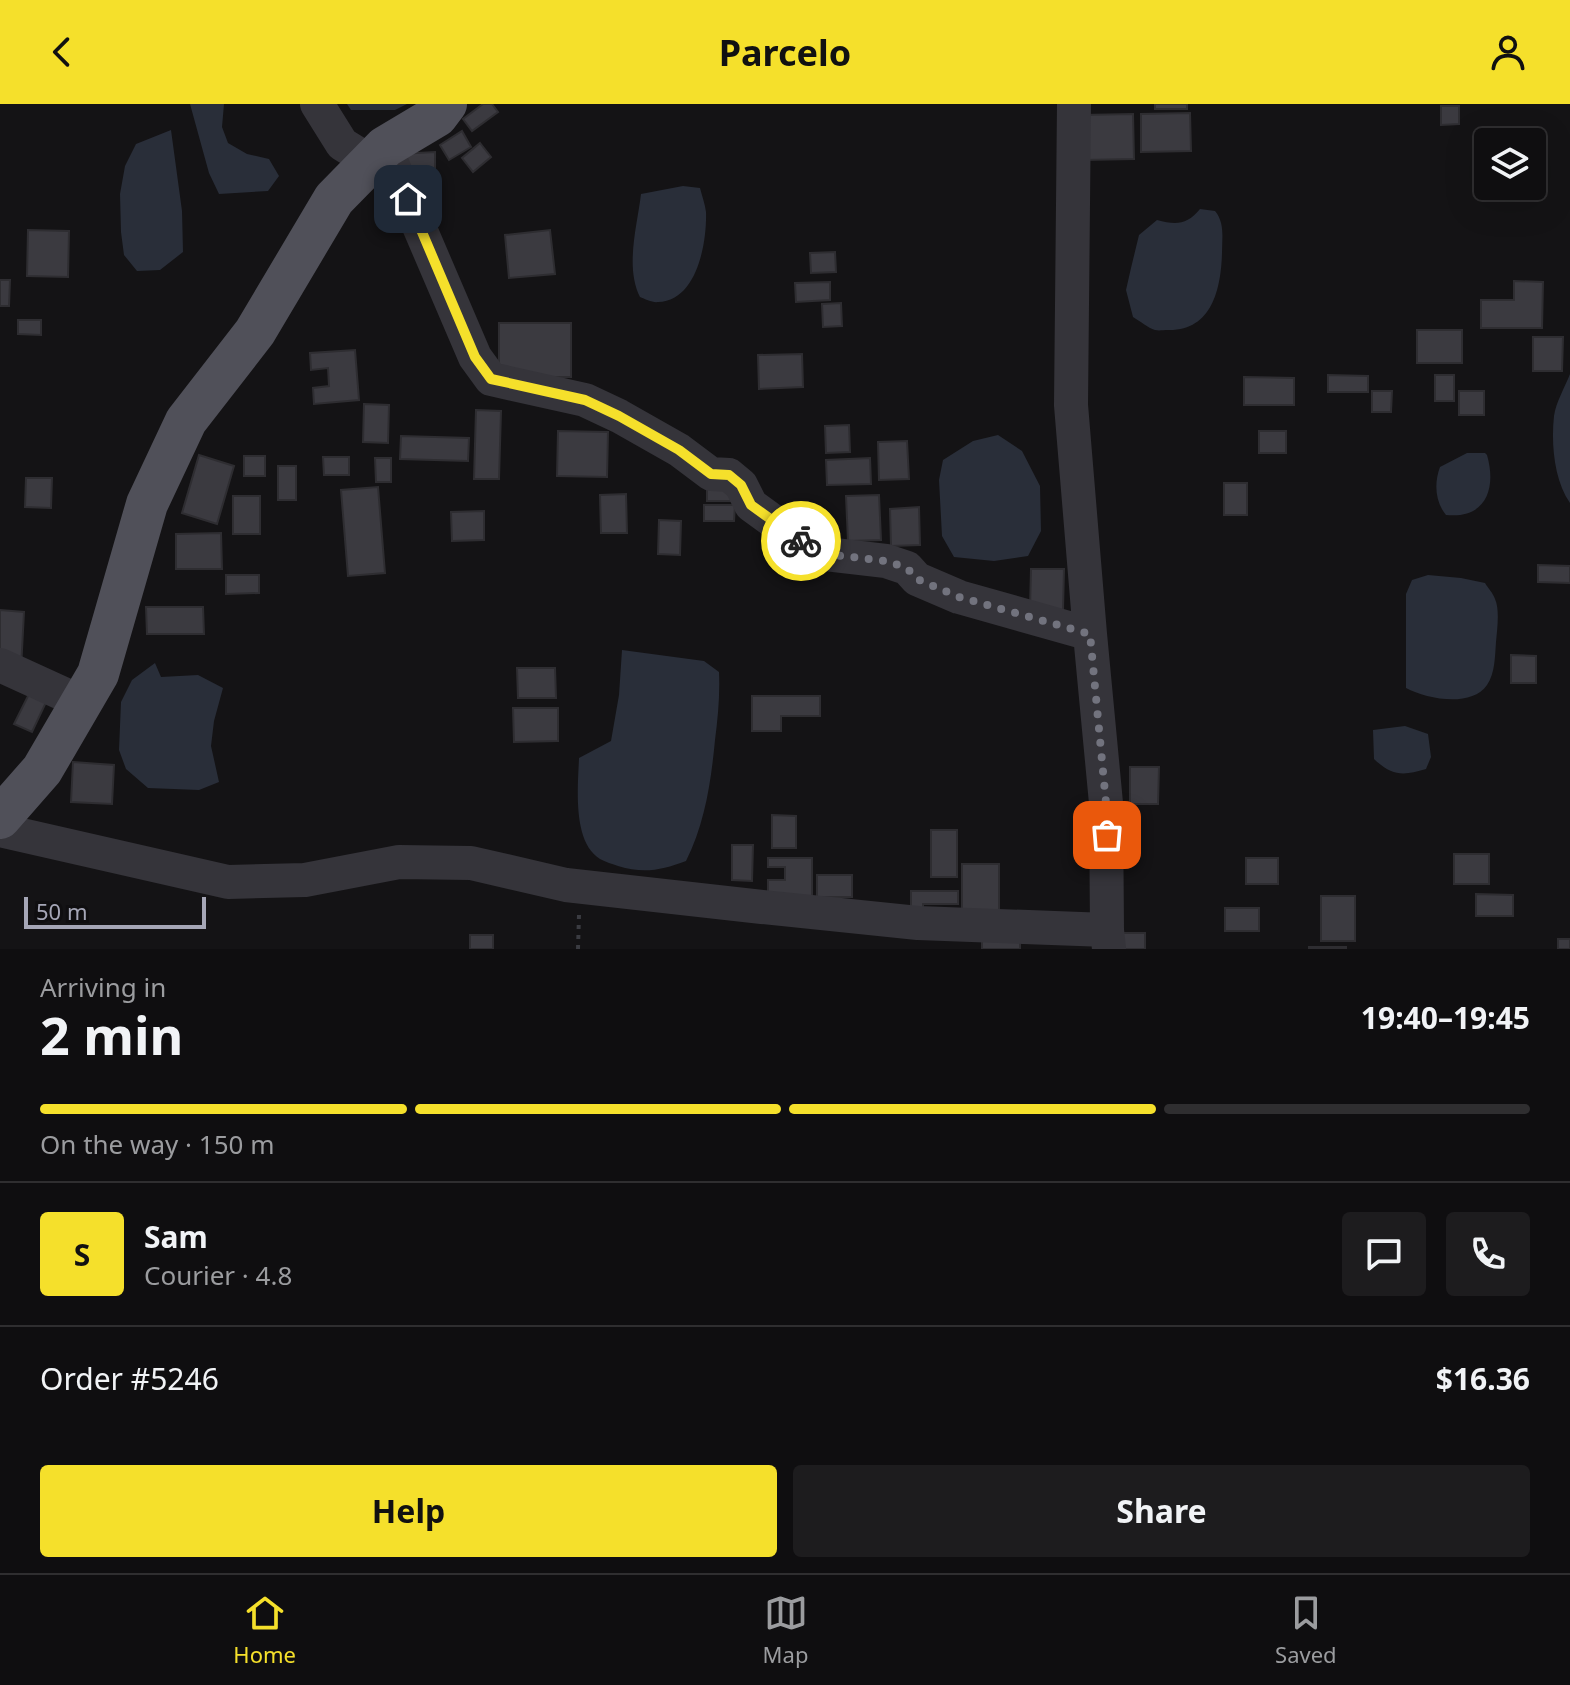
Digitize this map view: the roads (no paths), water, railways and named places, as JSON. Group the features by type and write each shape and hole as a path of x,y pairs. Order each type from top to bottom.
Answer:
{"main road":[{"path":"0,818 42,770 98,674 147,504 186,421 255,332 334,199 378,155 437,116 446,104"}],"street":[{"path":"317,104 342,144 378,155 475,357 491,379 585,400 619,416 679,450 711,474 729,475 741,485 751,505 817,553 886,561 907,568 917,579 959,597 1090,634"},
{"path":"0,830 228,882 305,880 399,862 471,863 566,885 762,907 932,936 1108,940 1106,803 1071,405 1074,104"},
{"path":"0,665 81,702"}]}
